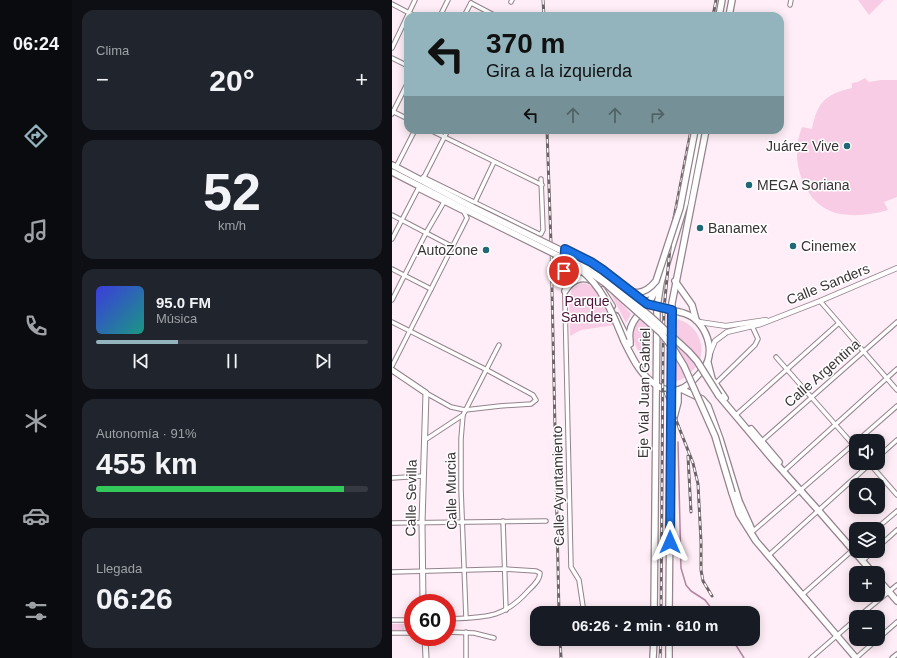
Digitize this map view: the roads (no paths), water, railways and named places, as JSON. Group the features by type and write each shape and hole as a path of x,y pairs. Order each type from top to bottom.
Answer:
{"main road":[{"path":"720,12 722,0"},
{"path":"730,12 732,0"},
{"path":"470,208 560,250 592,267 622,287 633,292 645,291 656,281 680,208 694,134"},
{"name":"Eje Vial Juan Gabriel","path":"654,606 657,307 661,282 685,204 698,134"},
{"name":"Eje Vial Juan Gabriel","path":"669,606 672,310 675,281 705,134"},
{"path":"393,171 421,183 470,208 585,269 605,283 661,333 673,348 684,366 715,436 739,514 752,532"},
{"path":"565,249 597,266 647,304 682,313 697,321"},
{"path":"572,262 586,274 601,291 607,301 624,341 640,370 656,385 671,390 680,390 702,399 708,406 739,501 756,542 856,658"},
{"path":"592,267 656,321 689,352 697,361 728,408 773,460 849,543"},
{"path":"564,271 570,277 590,280 602,290 607,297 645,374"},
{"path":"564,291 578,279"},
{"path":"670,429 680,390 690,384 703,370 708,363 710,356 708,339 697,321 692,305 675,281"},
{"path":"631,347 629,338 632,324 661,282"},
{"path":"637,297 654,292"},
{"path":"708,363 709,371 715,384 728,403 778,460 782,470"},
{"path":"392,370 426,393"},
{"name":"Calle Sevilla","path":"424,594 422,523 426,393"},
{"path":"860,558 867,566"},
{"path":"885,587 897,601"},
{"path":"425,646 426,658"},
{"path":"654,646 654,658"},
{"path":"669,646 669,658"}],"street":[{"path":"409,12 415,0"},
{"path":"442,12 448,0"},
{"path":"790,5 791,0"},
{"path":"466,12 470,2 489,12"},
{"path":"392,4 407,12"},
{"path":"392,48 404,23"},
{"path":"392,58 404,64"},
{"path":"404,90 392,112 404,117"},
{"path":"393,171 413,134"},
{"path":"438,134 542,185"},
{"path":"392,239 446,134"},
{"path":"392,366 453,247 467,218 470,208 494,162"},
{"path":"421,183 444,202 470,208 541,234 543,230 541,178"},
{"path":"392,300 426,233 444,202"},
{"path":"392,215 453,247"},
{"name":"Calle Ayuntamiento","path":"565,249 564,291 571,567 579,580 583,606"},
{"name":"Calle Sanders","path":"710,356 715,342 723,334 761,324 897,268"},
{"path":"392,269 431,288"},
{"path":"820,301 897,390"},
{"name":"Calle Sanders","path":"697,321 713,325 726,326 768,320"},
{"path":"392,322 487,370 533,395 536,400 532,404 465,410 450,407 426,393"},
{"path":"737,414 786,368 839,322"},
{"name":"Calle Argentina","path":"762,441 897,322"},
{"path":"715,384 755,345 758,339 752,326"},
{"name":"Calle Murcia","path":"466,618 461,468 463,415 499,345"},
{"path":"776,357 835,424 849,437"},
{"path":"782,470 897,369"},
{"path":"867,434 897,406"},
{"path":"425,440 463,415"},
{"path":"885,451 897,440"},
{"path":"752,532 849,450"},
{"path":"768,556 862,470"},
{"path":"876,470 897,495"},
{"path":"392,478 423,476"},
{"path":"884,522 897,511"},
{"path":"503,521 506,610"},
{"path":"392,523 546,521"},
{"path":"885,541 897,530"},
{"path":"802,595 849,553"},
{"path":"862,561 866,558"},
{"path":"392,572 504,568 536,571 540,573 535,583 520,599 506,610 494,615 456,619"},
{"path":"866,610 897,584"},
{"path":"392,620 404,620"},
{"path":"856,658 897,622"},
{"path":"811,658 849,625"},
{"path":"456,632 481,634 494,638"},
{"path":"466,632 466,658"},
{"path":"392,633 404,633"},
{"path":"892,658 897,654"}],"waterway":[{"path":"678,442 681,568 686,585 691,591 705,600 710,606"},
{"path":"736,646 744,658"}],"railway":[{"path":"543,0 544,12"},
{"path":"714,12 716,0"},
{"path":"547,134 559,606"},
{"path":"661,606 664,309 672,228 690,134"},
{"path":"665,392 693,463 698,484 701,570 703,581 712,596"},
{"path":"688,456 691,512"},
{"path":"560,646 561,658"},
{"path":"660,658 661,646"}],"place":[{"name":"Juárez Vive","path":"847,146"},
{"name":"MEGA Soriana","path":"749,185"},
{"name":"Banamex","path":"700,228"},
{"name":"Cinemex","path":"793,246"},
{"name":"AutoZone","path":"486,250"}],"park label":[{"name":"Parque Sanders","path":"587,310"}]}
